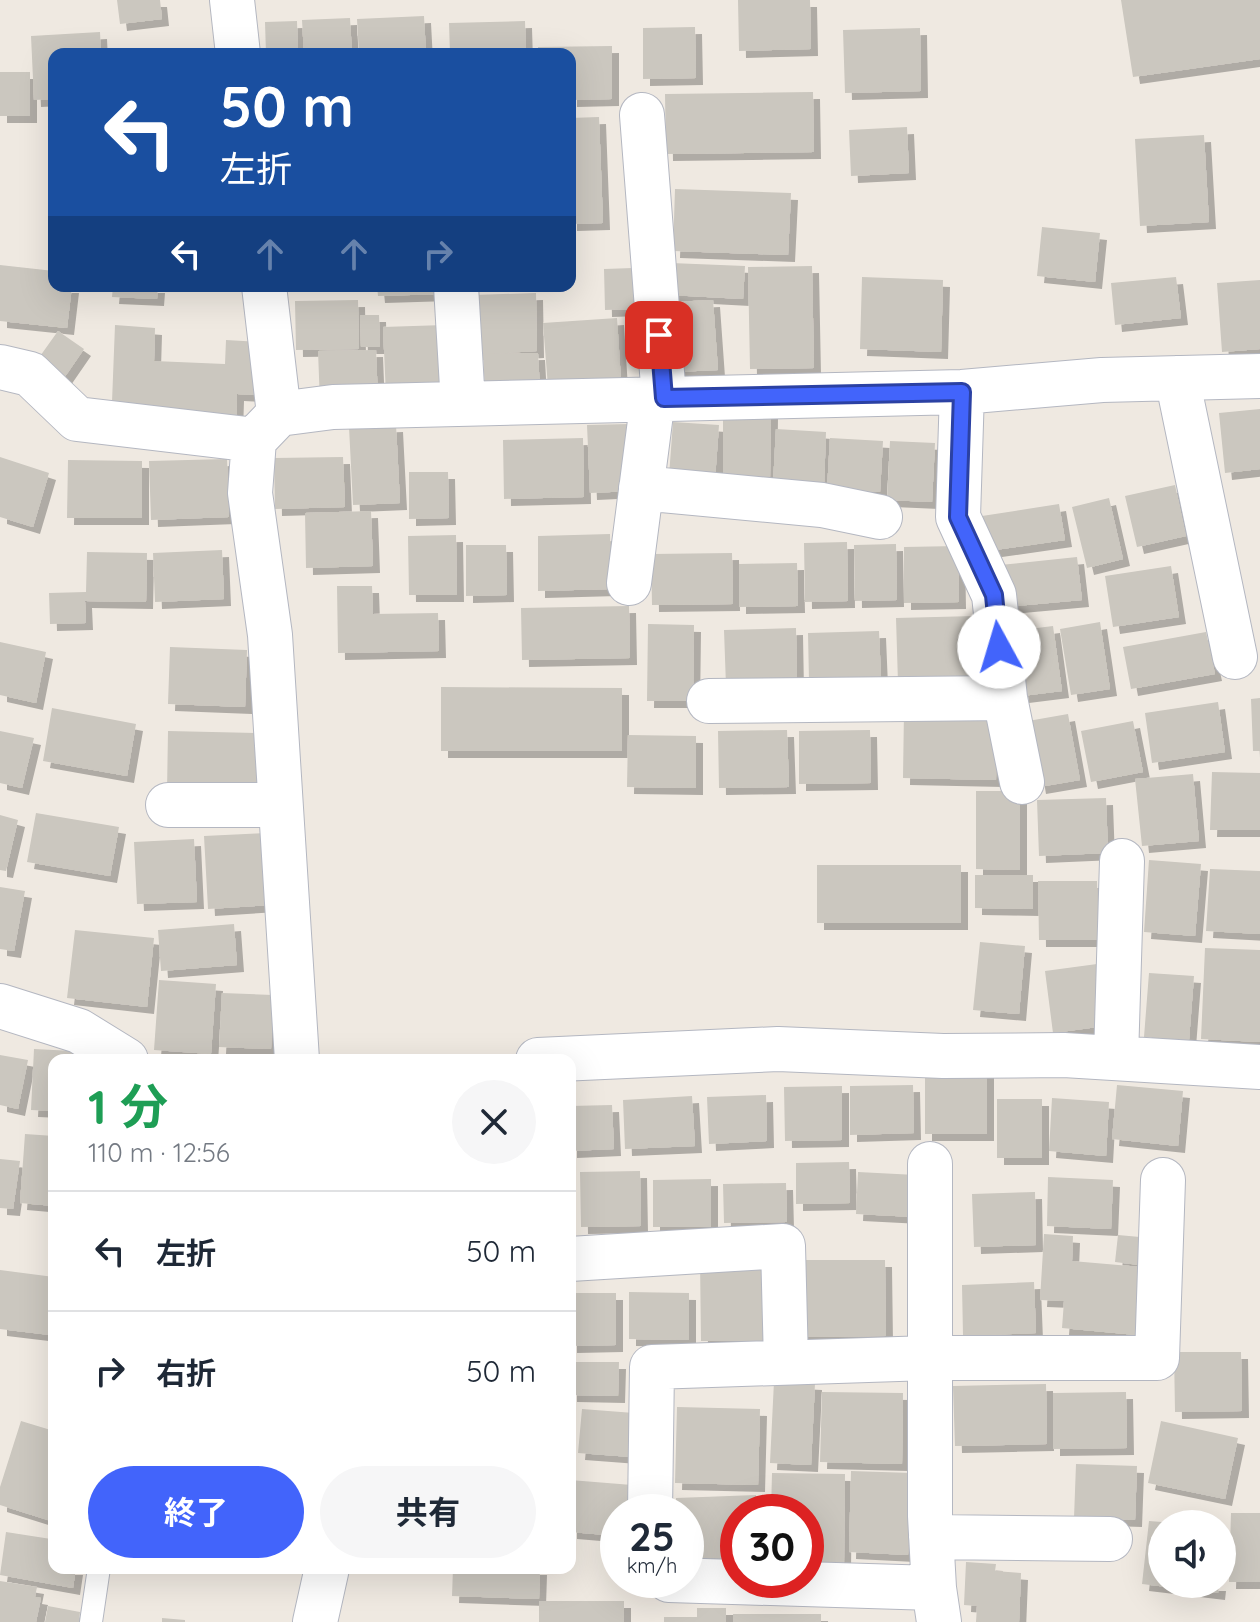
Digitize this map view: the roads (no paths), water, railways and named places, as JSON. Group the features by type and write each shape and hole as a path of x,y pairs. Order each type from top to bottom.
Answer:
{"street":[{"path":"232,0 237,48"},
{"path":"629,583 641,488 659,398 642,115"},
{"path":"264,292 266,427 250,493 270,635 297,1054"},
{"path":"456,292 463,404"},
{"path":"0,367 30,374 77,419 266,427 333,407 962,392 1102,380 1260,376"},
{"path":"1177,378 1235,657"},
{"path":"962,392 958,517 994,595 1005,698 1022,782"},
{"path":"641,488 822,505 880,517"},
{"path":"709,701 1005,698"},
{"path":"168,805 279,805"},
{"path":"1116,1058 1122,861"},
{"path":"0,1006 79,1031 116,1054"},
{"path":"576,1058 778,1049 1116,1058 1260,1067"},
{"path":"704,1583 936,1605 931,1537 930,1164"},
{"path":"650,1494 652,1367 929,1358 1157,1358 1163,1180"},
{"path":"576,1259 783,1246 786,1362"},
{"path":"931,1537 1110,1539"},
{"path":"315,1622 326,1574"}],"lane":[{"path":"91,1622 98,1574"}]}
